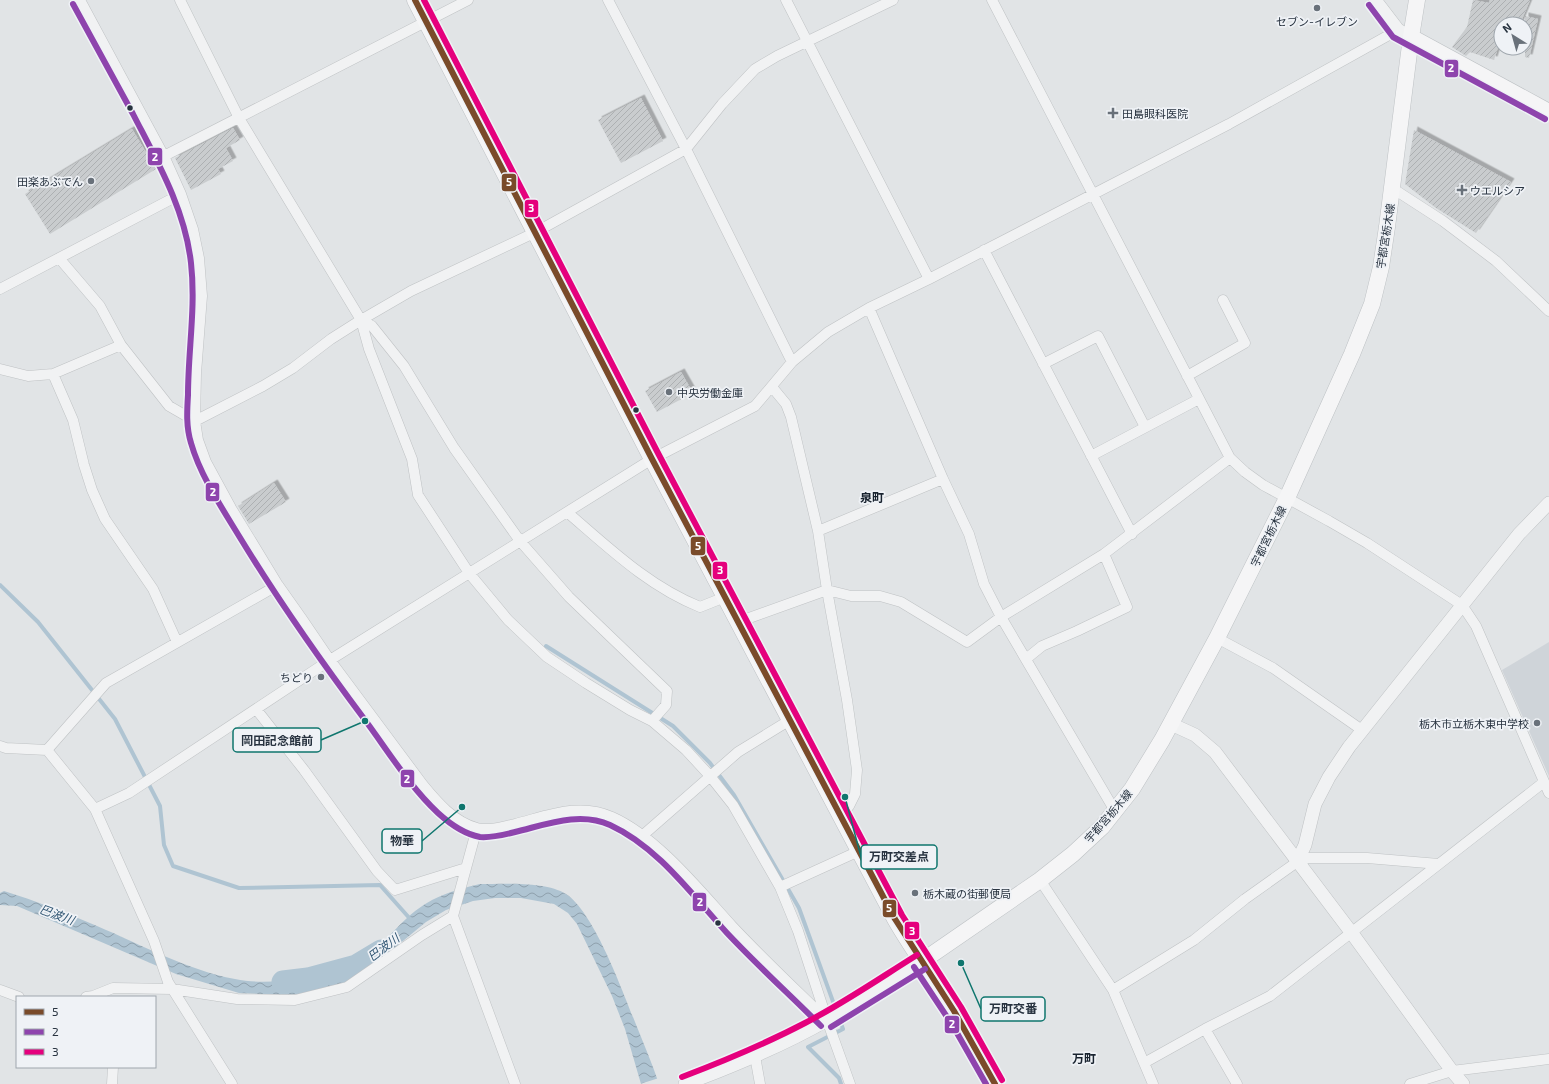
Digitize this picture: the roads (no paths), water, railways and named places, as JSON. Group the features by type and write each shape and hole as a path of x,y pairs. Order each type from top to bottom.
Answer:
{"main road":[{"path":"415,0 652,458 859,851 906,938 974,1044 995,1084"},
{"name":"宇都宮栃木線","path":"921,962 1040,880 1073,854 1102,827 1132,789 1171,724 1262,551 1352,354 1372,304 1381,267 1392,188 1404,34 1417,0"},
{"path":"1404,34 1549,112"}],"street":[{"path":"80,0 164,156 181,194 193,229 199,258 202,296 196,373 195,421 198,440 206,462 278,585 330,660 439,805 458,819 476,828 499,828 560,812 580,810 599,812 613,817 663,852 733,927 827,1020"},
{"path":"180,0 239,118 361,320 370,349 412,459 418,495 468,573 508,620 547,657 592,687 630,710 652,721 686,750 710,776 733,805 780,887 798,931 850,1084"},
{"path":"164,156 468,0"},
{"path":"608,0 686,149 792,362"},
{"path":"786,0 929,279"},
{"path":"195,421 244,397 293,368 331,339 411,291 536,232 686,149 722,104 755,69 777,56 893,0"},
{"path":"992,0 1230,458 1245,472 1287,498 1367,543 1462,605 1476,626 1549,793"},
{"path":"95,809 130,793 330,660 652,458 755,406 792,362 828,332 870,308 1093,195 1404,34 1375,0"},
{"path":"1392,188 1443,221 1496,261 1549,311"},
{"path":"0,289 181,194"},
{"path":"984,250 1132,534"},
{"path":"59,258 100,306 121,346 169,406 195,421"},
{"path":"1187,376 1245,343 1223,300"},
{"path":"870,308 943,479 969,534 984,584 1001,617 1115,811"},
{"path":"361,320 372,326 404,366 454,448 520,541 570,597 667,692 666,705 652,721"},
{"path":"1043,364 1098,336 1145,427"},
{"path":"0,369 28,376 53,374 121,346"},
{"path":"53,374 73,420 92,490 106,519 153,589 177,642"},
{"path":"772,387 786,404 791,417 818,531 847,700 857,770 856,794 849,806 840,814"},
{"path":"1091,456 1199,399"},
{"path":"738,622 827,590 851,596 880,596 901,602 967,642 1001,617 1104,554 1230,458"},
{"path":"818,531 943,479"},
{"path":"1297,862 1305,845 1315,804 1329,776 1362,730 1519,534 1549,503"},
{"path":"567,512 639,573 680,599 700,607 725,597"},
{"path":"1026,659 1042,646 1127,607 1104,554"},
{"path":"47,750 106,683 278,585"},
{"path":"1217,638 1273,668 1362,730"},
{"path":"256,709 304,770 377,871 394,890 466,868"},
{"path":"642,836 738,752 790,720"},
{"path":"1171,724 1195,736 1215,752 1236,778 1463,1084"},
{"path":"0,746 6,748 47,750 95,809 154,941 170,986 232,1084"},
{"path":"1144,1063 1205,1029 1270,996 1544,782"},
{"path":"476,828 453,914 515,1084"},
{"path":"780,887 859,851"},
{"path":"1113,990 1194,940 1245,899 1297,862 1308,858 1367,858 1439,864"},
{"path":"1040,880 1113,990 1153,1084"},
{"path":"93,996 113,988 170,986 237,999 295,1000 347,987 453,914"},
{"path":"685,1084 754,1056 827,1020 921,962"},
{"path":"0,990 16,996"},
{"path":"1205,1029 1237,1084"},
{"path":"754,1056 760,1084"},
{"path":"1410,1084 1452,1071 1549,1059"},
{"path":"112,1084 113,1068"}],"water":[{"path":"480,884 524,884 547,887 566,894 576,903 587,917 606,953 623,991 659,1084 641,1084 625,1029 612,996 577,924 568,913 554,904 521,898 495,898 473,901 446,910 426,922 369,969 346,984 317,993 280,995 239,993 176,974 17,906 0,905 0,893 4,891 74,916 200,970 244,981 270,982 328,976 352,970 375,950 407,918 424,905 450,892"}],"waterway":[{"path":"0,585 38,622 115,719 160,806 164,845 173,866 239,888 380,885 412,921"},
{"path":"546,646 673,726 710,763 734,795 799,908 843,1029 808,1047 839,1078 841,1084"},
{"name":"巴波川","path":"283,982 308,979 356,966 381,951"}],"place":[{"name":"セブン-イレブン","path":"1317,8"},
{"name":"田島眼科医院","path":"1113,113"},
{"name":"田楽あぶでん","path":"91,181"},
{"name":"ウエルシア","path":"1462,190"},
{"name":"中央労働金庫","path":"669,392"},
{"name":"ちどり","path":"321,677"},
{"name":"岡田記念館前","path":"365,721"},
{"name":"栃木市立栃木東中学校","path":"1537,723"},
{"name":"万町交差点","path":"845,797"},
{"name":"物華","path":"462,807"},
{"name":"栃木蔵の街郵便局","path":"915,893"},
{"name":"万町交番","path":"961,963"}],"district":[{"name":"泉町","path":"872,497"},
{"name":"万町","path":"1084,1058"}]}
